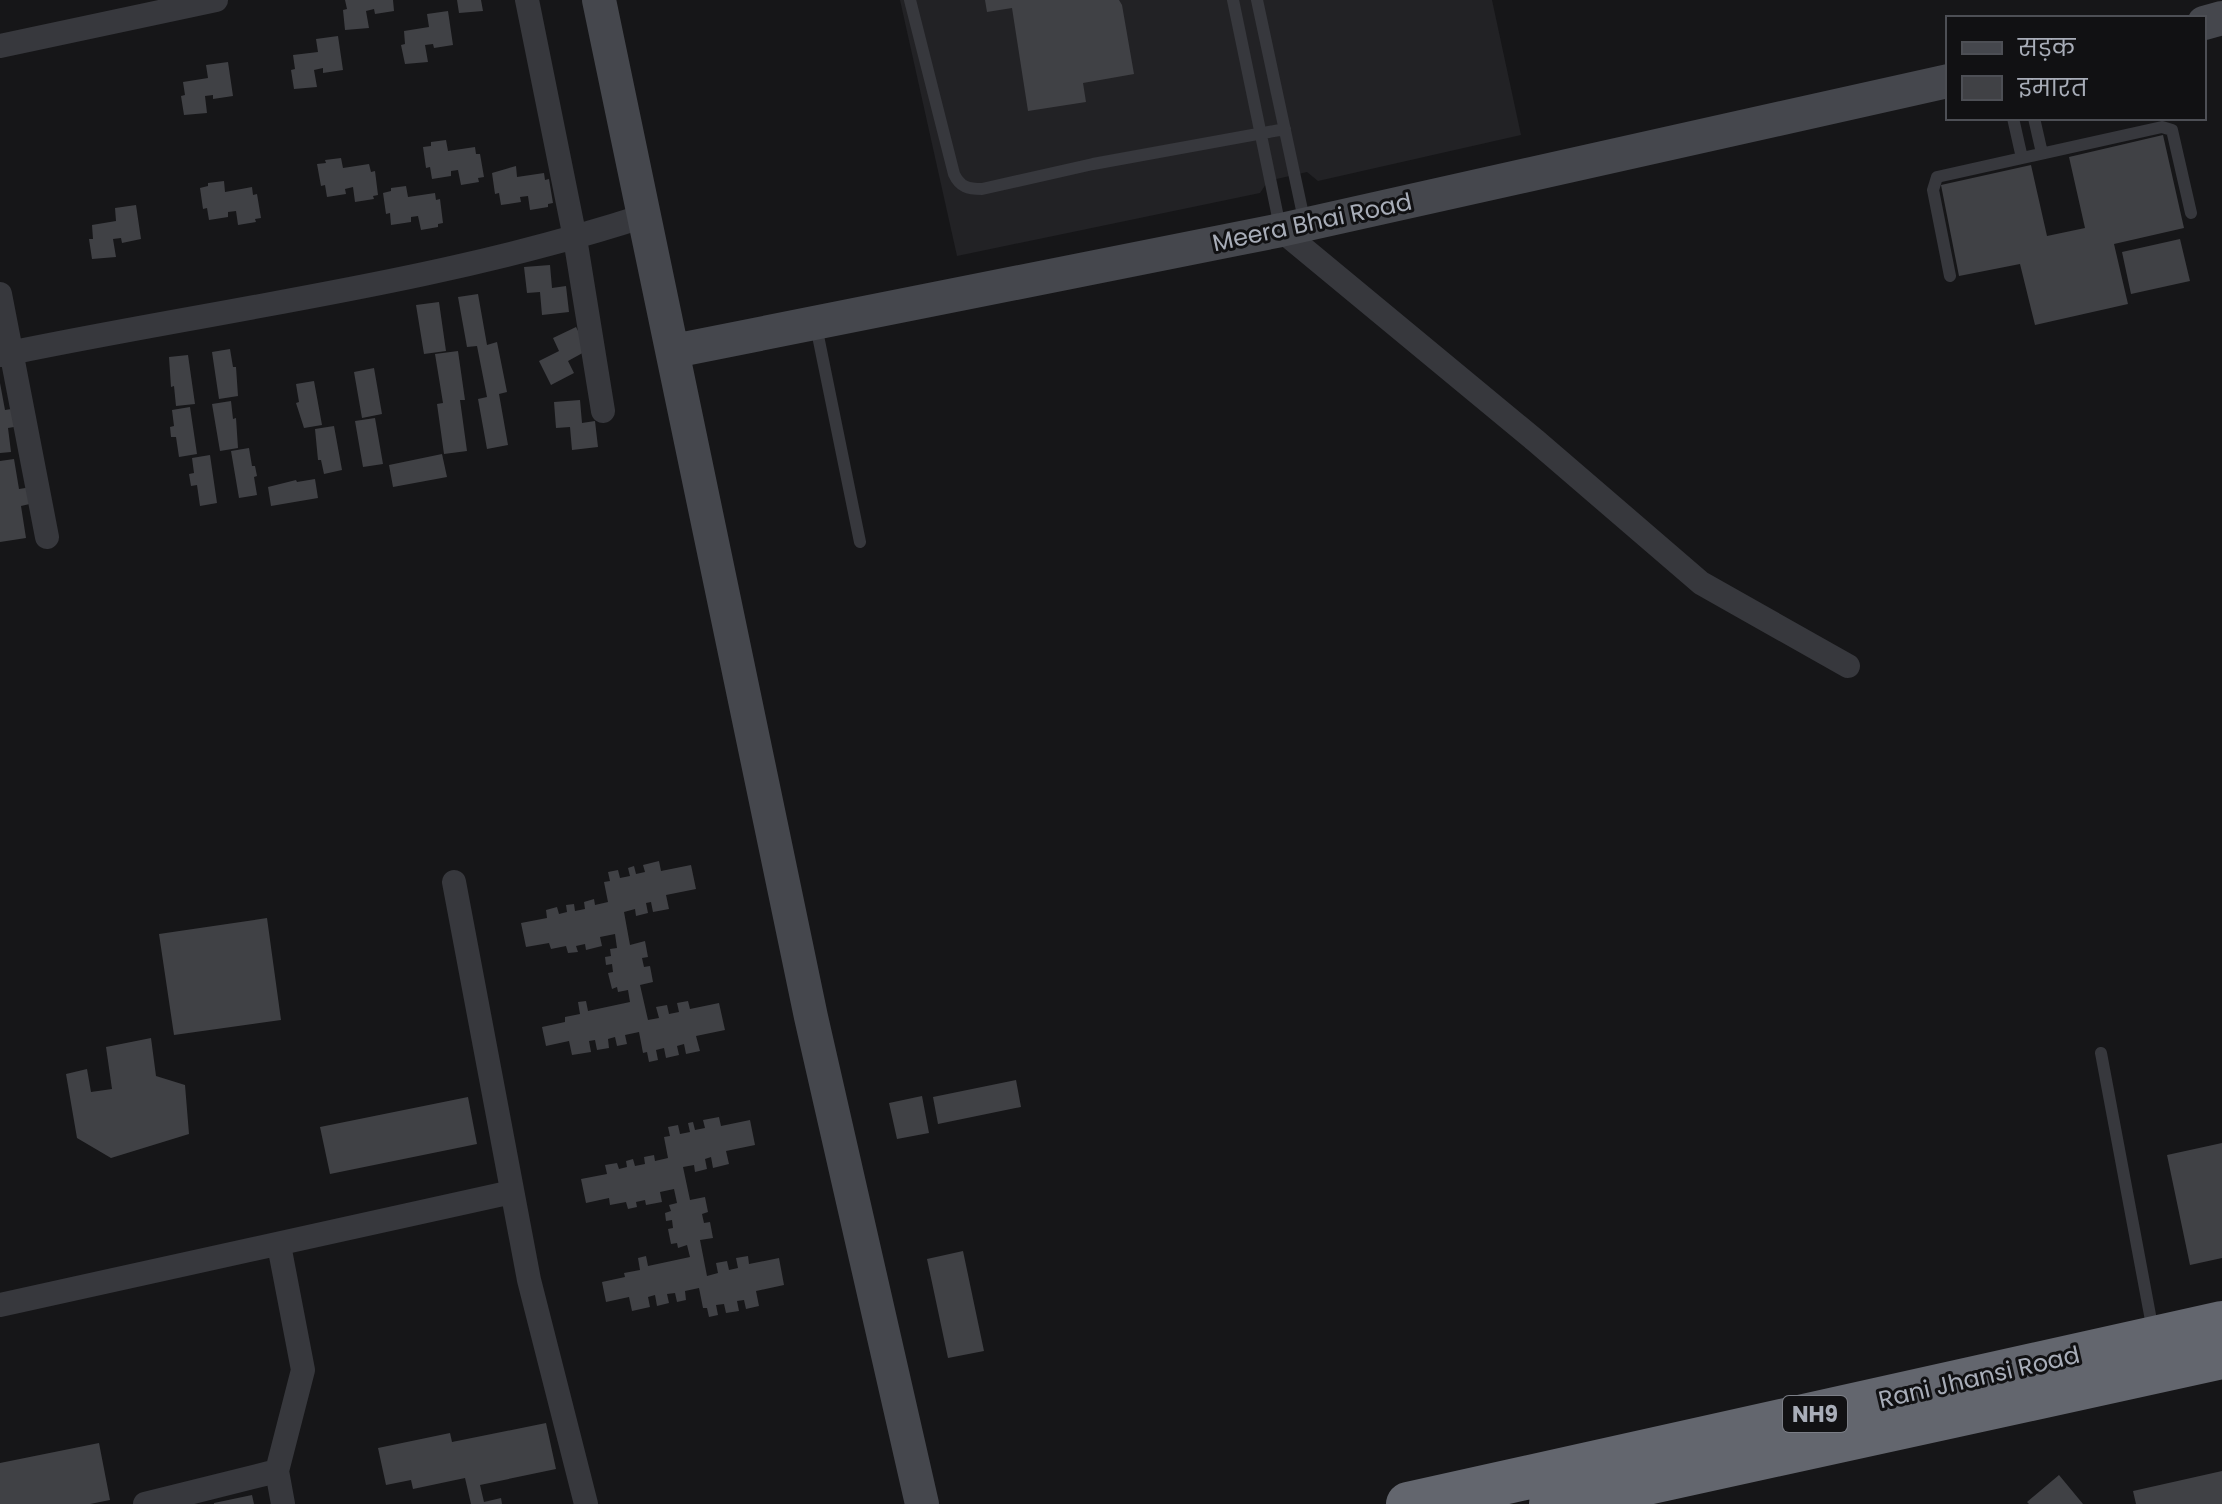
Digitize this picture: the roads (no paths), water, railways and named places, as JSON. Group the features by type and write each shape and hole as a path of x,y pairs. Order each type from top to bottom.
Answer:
{"highway":[{"name":"Rani Jhansi Road","path":"1408,1504 2222,1323"},
{"name":"Rani Jhansi Road","path":"1551,1504 1626,1496 2222,1357"}],"street":[{"path":"0,46 216,0"},
{"path":"527,0 575,238 603,411"},
{"path":"599,0 811,1017 922,1504"},
{"name":"Meera Bhai Road","path":"674,351 1293,227 1946,81"},
{"path":"6,354 188,317 387,282 575,238 644,216"},
{"path":"1293,227 1701,583 1848,666"},
{"path":"0,294 6,354 47,537"},
{"path":"454,882 529,1280 586,1504"},
{"path":"0,1305 512,1192"},
{"path":"279,1245 303,1370 277,1471 283,1504"},
{"path":"145,1504 277,1471"}],"lane":[{"path":"910,0 954,174 959,183 969,189 982,189 1093,164 1285,129"},
{"path":"1233,0 1260,133 1293,227"},
{"path":"1257,0 1285,129 1293,227"},
{"path":"2013,120 2022,158"},
{"path":"2034,120 2042,153"},
{"path":"1950,276 1933,190 1937,177 2162,127 2172,130 2191,213"},
{"path":"815,323 860,542"},
{"path":"2101,1053 2154,1338"}]}
